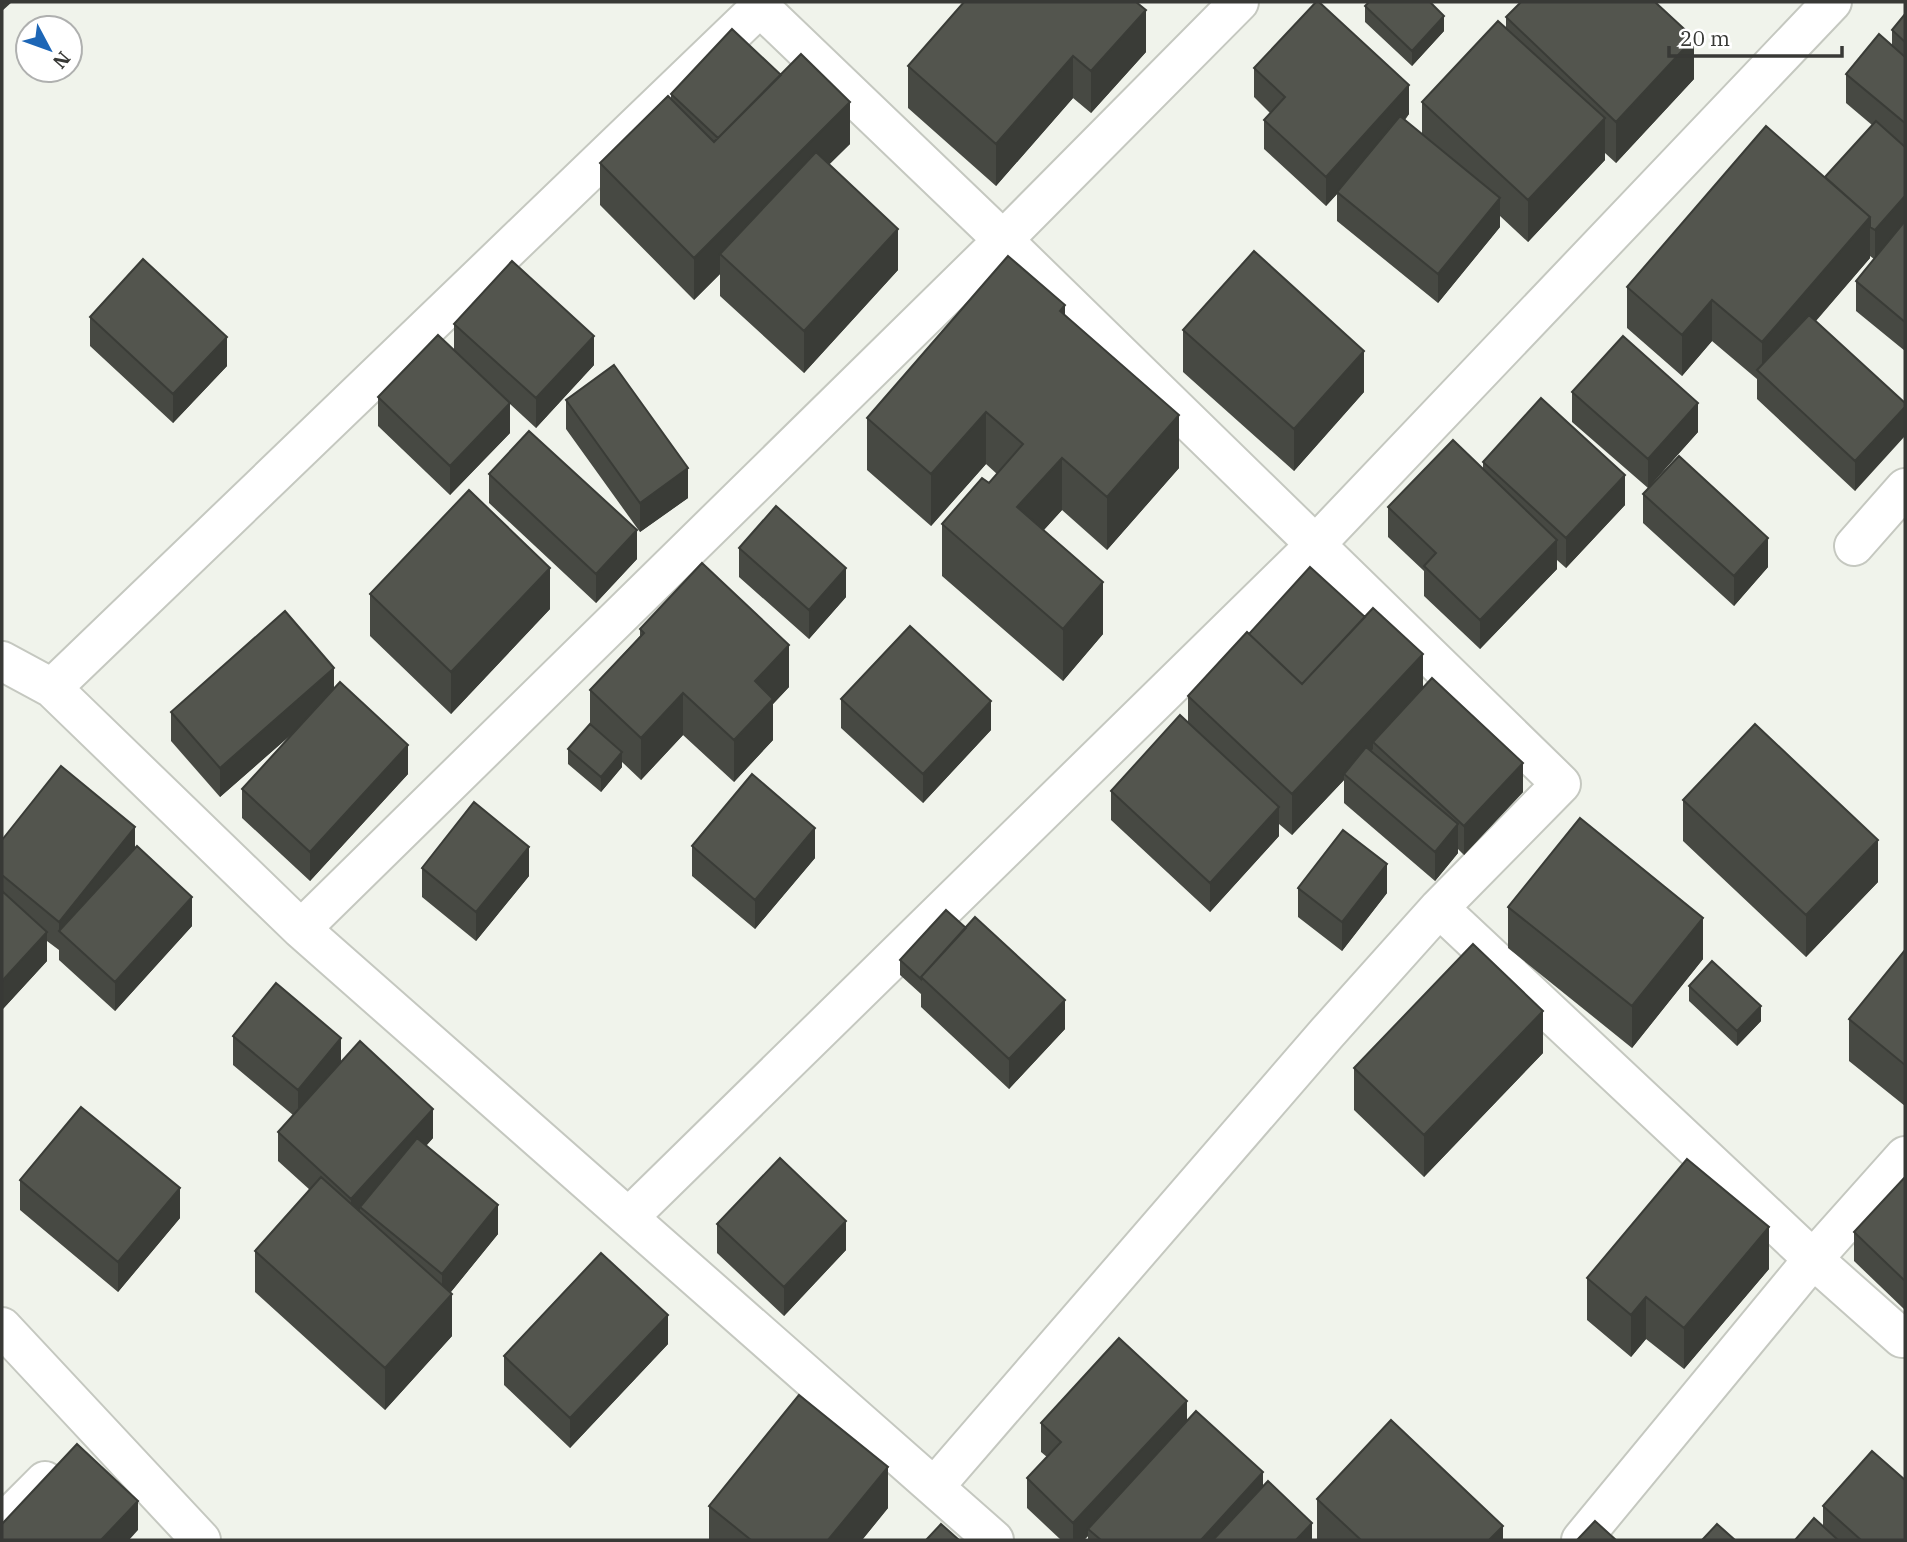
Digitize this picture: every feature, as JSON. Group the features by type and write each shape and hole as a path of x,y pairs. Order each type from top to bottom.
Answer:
{"street":[{"path":"301,929 1003,240 1239,2"},
{"path":"629,1217 1316,544 1832,2"},
{"path":"52,688 763,5 1561,784 1439,908 1327,1033 935,1486"},
{"path":"1854,546 1905,488"},
{"path":"2,661 52,688 301,929 994,1540"},
{"path":"1439,908 1813,1259 1902,1338"},
{"path":"1581,1540 1813,1259 1905,1156"},
{"path":"2,1327 201,1540"},
{"path":"2,1524 97,1429"}],"building":[{"path":"964,2 1136,2 1146,10 1091,71 1073,56 996,144 908,66"},
{"path":"1316,2 1409,85 1326,177 1264,120 1285,97 1254,68"},
{"path":"1369,2 1430,2 1444,16 1412,51 1365,6"},
{"path":"1521,2 1655,2 1694,38 1616,122 1506,17"},
{"path":"1905,14 1905,42 1892,30"},
{"path":"1498,21 1605,118 1528,200 1422,102"},
{"path":"732,29 781,75 718,138 671,94"},
{"path":"1879,34 1905,57 1905,123 1846,74"},
{"path":"801,54 850,102 694,258 600,163 668,96 714,142"},
{"path":"1400,116 1500,198 1438,274 1337,192"},
{"path":"1876,121 1905,147 1905,196 1875,230 1870,227 1870,217 1825,177"},
{"path":"1766,126 1870,217 1762,342 1712,300 1682,335 1627,287"},
{"path":"816,152 898,229 804,331 720,254"},
{"path":"1905,221 1905,322 1856,281"},
{"path":"1254,251 1364,351 1294,429 1183,330"},
{"path":"1008,256 1065,305 1060,311 1179,415 1107,497 1062,458 1017,507 1103,582 1063,629 942,524 982,478 989,483 1023,444 986,412 931,474 867,418"},
{"path":"143,259 227,337 173,394 90,317"},
{"path":"512,261 594,336 536,398 454,324"},
{"path":"1809,315 1905,403 1905,407 1855,461 1757,370"},
{"path":"438,335 510,403 450,466 378,397"},
{"path":"1623,336 1698,403 1648,459 1572,392"},
{"path":"614,365 688,468 640,503 566,400"},
{"path":"1541,398 1625,475 1566,538 1483,462"},
{"path":"529,431 637,530 596,574 489,474"},
{"path":"1453,440 1557,540 1480,620 1424,566 1436,553 1388,507"},
{"path":"1679,456 1768,538 1734,576 1643,494"},
{"path":"469,490 550,568 451,672 370,594"},
{"path":"776,506 846,568 809,610 739,548"},
{"path":"702,563 789,645 755,681 773,699 734,740 683,693 641,738 590,690 644,633 640,629"},
{"path":"1310,567 1365,617 1302,684 1249,634"},
{"path":"1373,608 1423,654 1292,794 1188,696 1247,632 1302,684"},
{"path":"285,611 334,668 220,768 171,712"},
{"path":"910,626 991,701 923,774 841,699"},
{"path":"1432,678 1523,763 1464,826 1373,742"},
{"path":"340,682 408,745 310,852 242,789"},
{"path":"1180,715 1279,807 1210,883 1111,791"},
{"path":"590,724 622,752 601,777 568,749"},
{"path":"1755,724 1878,840 1806,915 1683,800"},
{"path":"1366,747 1458,824 1435,852 1344,774"},
{"path":"61,766 135,827 59,922 2,875 2,840"},
{"path":"752,774 815,828 755,900 692,846"},
{"path":"474,802 529,847 476,912 422,868"},
{"path":"1580,818 1703,918 1632,1006 1508,907"},
{"path":"1343,830 1387,864 1342,922 1298,888"},
{"path":"137,846 192,897 115,982 59,931"},
{"path":"2,891 47,932 2,981"},
{"path":"946,910 966,928 921,979 900,960"},
{"path":"975,917 1065,1000 1009,1059 921,977"},
{"path":"1473,944 1543,1011 1424,1135 1354,1068"},
{"path":"1905,950 1905,1065 1849,1019"},
{"path":"1712,961 1761,1006 1737,1031 1689,986"},
{"path":"276,983 341,1038 298,1090 233,1036"},
{"path":"360,1041 433,1109 351,1199 278,1132"},
{"path":"81,1107 180,1188 118,1262 20,1180"},
{"path":"417,1138 498,1205 442,1274 360,1207"},
{"path":"780,1158 846,1221 784,1287 717,1224"},
{"path":"1687,1159 1769,1227 1684,1328 1646,1297 1631,1315 1587,1278"},
{"path":"321,1177 452,1294 385,1368 255,1251"},
{"path":"1905,1177 1905,1281 1854,1232"},
{"path":"601,1253 668,1315 570,1418 504,1356"},
{"path":"1119,1338 1187,1401 1073,1523 1027,1478 1061,1442 1041,1423"},
{"path":"799,1395 888,1467 828,1540 751,1540 709,1506"},
{"path":"1196,1411 1263,1472 1201,1540 1101,1540 1088,1529"},
{"path":"1391,1420 1503,1526 1489,1540 1361,1540 1317,1499"},
{"path":"77,1444 138,1501 101,1540 2,1540 2,1524"},
{"path":"1872,1451 1905,1480 1905,1540 1861,1540 1823,1506"},
{"path":"1268,1481 1312,1523 1296,1540 1213,1540"},
{"path":"1814,1518 1838,1540 1795,1540"},
{"path":"1595,1521 1616,1540 1577,1540"},
{"path":"941,1524 959,1540 926,1540"},
{"path":"1717,1524 1735,1540 1702,1540"}]}
